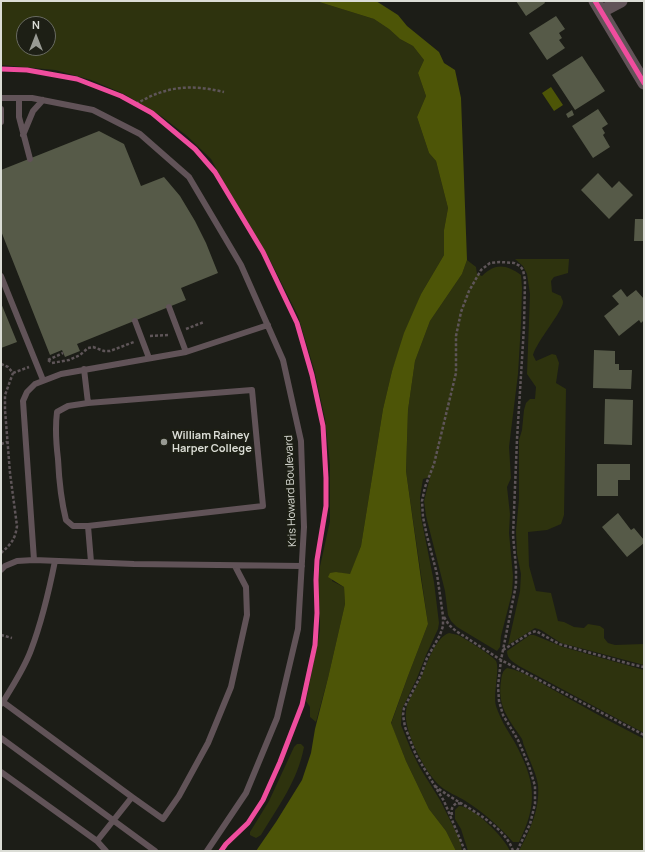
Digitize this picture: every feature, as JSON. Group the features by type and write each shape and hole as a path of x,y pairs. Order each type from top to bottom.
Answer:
{"street":[{"path":"621,1 598,6 644,83"}],"lane":[{"name":"Kris Howard Boulevard","path":"1,98 32,98 93,110 140,134 189,177 241,265 283,360 301,441 304,527 298,629 277,718 246,793 206,851"},
{"path":"19,98 19,117 30,159"},
{"path":"23,135 33,111 43,100"},
{"path":"1,109 1,122"},
{"path":"1,276 43,380"},
{"path":"169,307 186,352"},
{"path":"135,321 150,358"},
{"path":"34,560 22,401 34,384 60,374 186,352 268,325"},
{"path":"84,370 88,403"},
{"path":"252,390 263,506 88,526 73,526 66,520 61,499 55,425 57,412 68,406 88,403 252,390"},
{"path":"88,526 90,562"},
{"path":"1,570 5,566 18,561 34,560 134,564 302,566"},
{"path":"55,561 48,594 30,651 17,679 2,702 132,798 163,819 179,796 208,743 231,687 247,615 246,587 235,566"},
{"path":"1,738 155,851"},
{"path":"1,772 97,841 106,851"},
{"path":"97,841 132,798"}],"path":[{"path":"133,103 162,91 177,88 194,86 224,92"},
{"path":"133,103 141,107"},
{"path":"465,851 444,801 416,755 404,728 403,715 404,708 440,634 443,616 437,574 423,517 422,501 425,487 434,464 451,398 456,373 456,336 461,312 469,292 481,270 490,263 500,262 514,263 520,266 523,270 525,280 524,327 513,536 516,585 501,660 498,686 498,701 503,715 521,747 535,786 535,804 530,824 517,851"},
{"path":"48,360 52,363 69,360 80,355 88,348 93,347 104,351 110,351 150,336 167,335 179,332 204,322"},
{"path":"1,364 8,367 13,373 5,395 7,442 17,526 16,534 12,543 1,553"},
{"path":"1,444 7,442"},
{"path":"443,616 449,625 456,631 501,660 644,736"},
{"path":"503,650 536,631 559,644 644,667"},
{"path":"1,635 12,638"},
{"path":"433,784 445,794 482,816 504,835 510,843 513,851"},
{"path":"452,819 451,810 453,806 457,803 465,805"}],"shaded area":[{"path":"1,1 316,1 374,19 389,29 400,39 413,46 424,60 418,73 426,96 417,117 429,153 436,161 448,208 444,230 444,255 421,294 392,371 383,409 361,546 350,575 336,572 332,581 344,587 345,604 316,722 310,717 310,707 306,701 320,630 317,580 330,521 330,465 325,419 314,369 298,316 269,258 233,200 211,159 187,136 161,116 124,94 91,80 55,70 1,65"},
{"path":"316,1 376,1 398,15 407,26 439,52 444,63 455,70 461,98 467,260 462,274 430,321 415,361 408,410 406,471 428,624 391,723 406,761 429,809 446,831 456,851 256,851 302,780 311,753 315,729 345,604 344,587 328,577 330,573 336,572 350,574 361,546 383,409 392,371 404,333 421,294 444,255 444,230 448,208 436,161 429,153 417,117 426,96 418,73 424,60 413,46 400,39 389,29 374,19"},
{"path":"551,87 563,105 554,111 542,93"},
{"path":"515,259 569,259 568,273 554,277 551,281 552,292 561,296 563,302 562,306 539,342 533,355 536,361 552,354 556,355 559,363 556,383 566,389 564,515 561,524 547,530 528,532 529,566 536,591 551,593 558,621 574,627 584,628 588,624 600,626 604,629 604,638 608,643 615,645 644,644 644,665 561,643 541,630 535,628 508,645 520,591 521,574 517,554 516,531 519,499 519,440 526,403 530,399 535,399 536,387 527,374 530,294 527,274 523,266"},
{"path":"467,260 476,267 477,274 482,276 491,269 501,266 516,271 521,275 521,324 518,374 509,447 511,478 507,487 513,576 512,593 501,636 500,647 497,651 457,627 451,621 448,615 445,591 426,516 424,501 430,477 423,479 420,497 421,517 434,582 439,623 438,629 417,678 402,709 401,725 420,768 440,800 460,840 462,851 456,851 446,831 429,809 406,761 391,724 428,624 406,471 408,410 415,361 430,321 462,274"},
{"path":"449,633 458,635 484,651 496,661 496,706 521,755 530,780 532,791 530,815 519,842 513,842 480,811 439,785 428,771 411,739 406,719 408,702 436,645 444,635"},
{"path":"530,635 534,635 563,647 644,670 644,733 513,662 509,658 507,651"},
{"path":"507,668 520,672 534,679 644,739 644,851 519,851 536,811 538,785 522,739 502,706 500,690 501,681 503,672"},
{"path":"297,744 301,744 304,747 297,771 280,804 261,835 256,838 250,835 250,832 269,801 294,747"},
{"path":"459,806 465,807 472,811 488,824 502,838 510,851 468,851 461,829 455,819 455,810"}],"building":[{"path":"516,1 544,1 545,3 526,16"},
{"path":"556,16 565,29 559,33 562,38 559,40 565,48 547,60 529,33"},
{"path":"582,56 605,91 575,110 552,75"},
{"path":"598,109 608,124 602,128 605,133 603,135 610,147 593,158 572,126"},
{"path":"572,110 574,115 568,118 566,114"},
{"path":"99,131 124,144 141,186 164,177 180,196 206,243 218,273 181,288 186,300 77,344 80,351 65,357 62,350 50,355 1,231 1,170"},
{"path":"598,173 612,188 619,181 633,195 609,219 581,190"},
{"path":"635,219 644,219 644,241 634,241"},
{"path":"621,289 627,297 636,290 644,299 644,320 641,323 639,320 619,336 604,316 619,304 612,296"},
{"path":"1,303 17,342 1,348"},
{"path":"594,350 615,351 615,364 619,364 619,370 632,370 631,389 593,388"},
{"path":"605,399 633,400 632,445 604,444"},
{"path":"597,464 630,464 630,480 618,480 618,496 597,496"},
{"path":"618,513 631,530 634,528 644,540 644,543 627,557 602,527"}],"cycle path":[{"path":"595,1 644,83"},
{"path":"1,69 27,70 77,79 121,96 152,113 195,149 215,172 263,252 297,323 312,375 323,426 326,478 326,506 317,560 317,613 315,645 302,705 280,762 263,800 248,823 226,844 221,851"}],"place":[{"name":"William Rainey Harper College","path":"164,442"}]}
